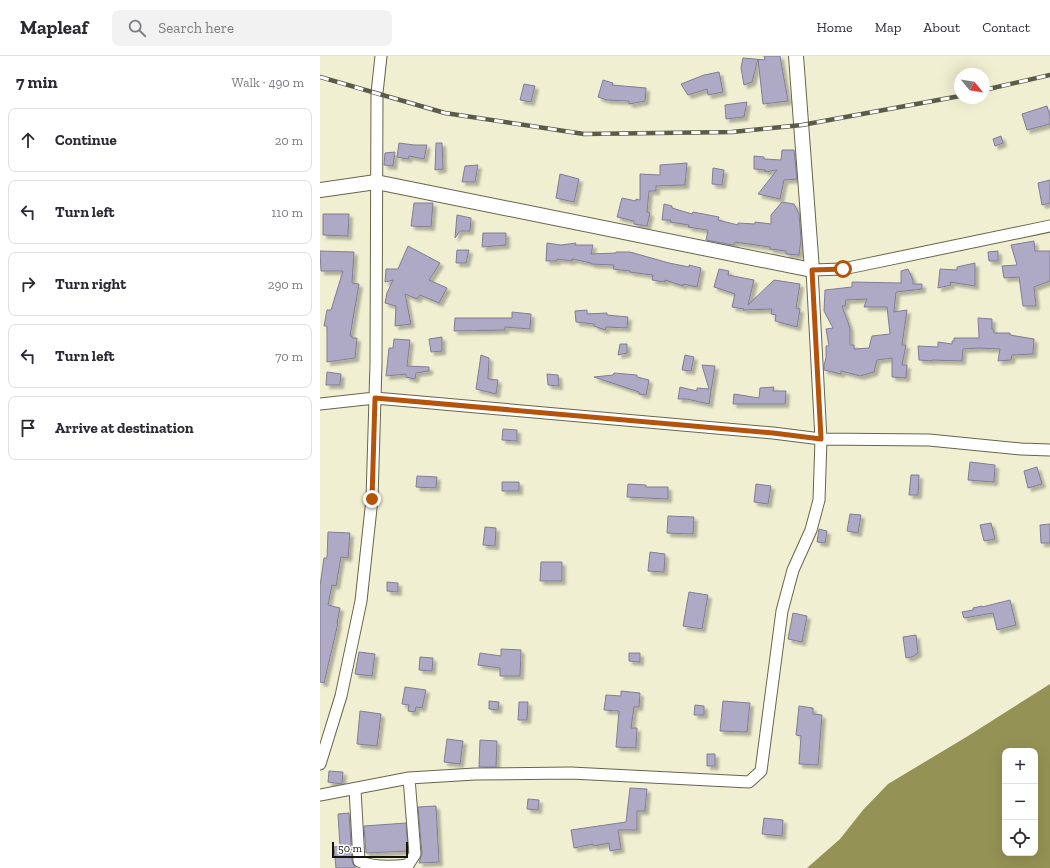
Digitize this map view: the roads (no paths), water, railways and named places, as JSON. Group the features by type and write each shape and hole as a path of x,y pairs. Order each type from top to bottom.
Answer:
{"main road":[{"path":"320,190 376,182 812,270 796,56"}],"street":[{"path":"320,764 341,696 361,600 372,499 376,364 377,93 381,56"},
{"path":"320,795 409,778 476,774 571,773 749,782 761,771 782,611 793,570 811,530 819,500 821,439 812,270 843,269 1050,226"},
{"path":"320,404 375,398 773,433 821,439 929,440 1021,449 1050,450"},
{"path":"355,788 359,861 366,866 388,868 408,865 415,854 409,778"}],"railway":[{"path":"990,89 1050,75"},
{"path":"320,77 445,113 584,134 732,132 802,125 954,97"}]}
